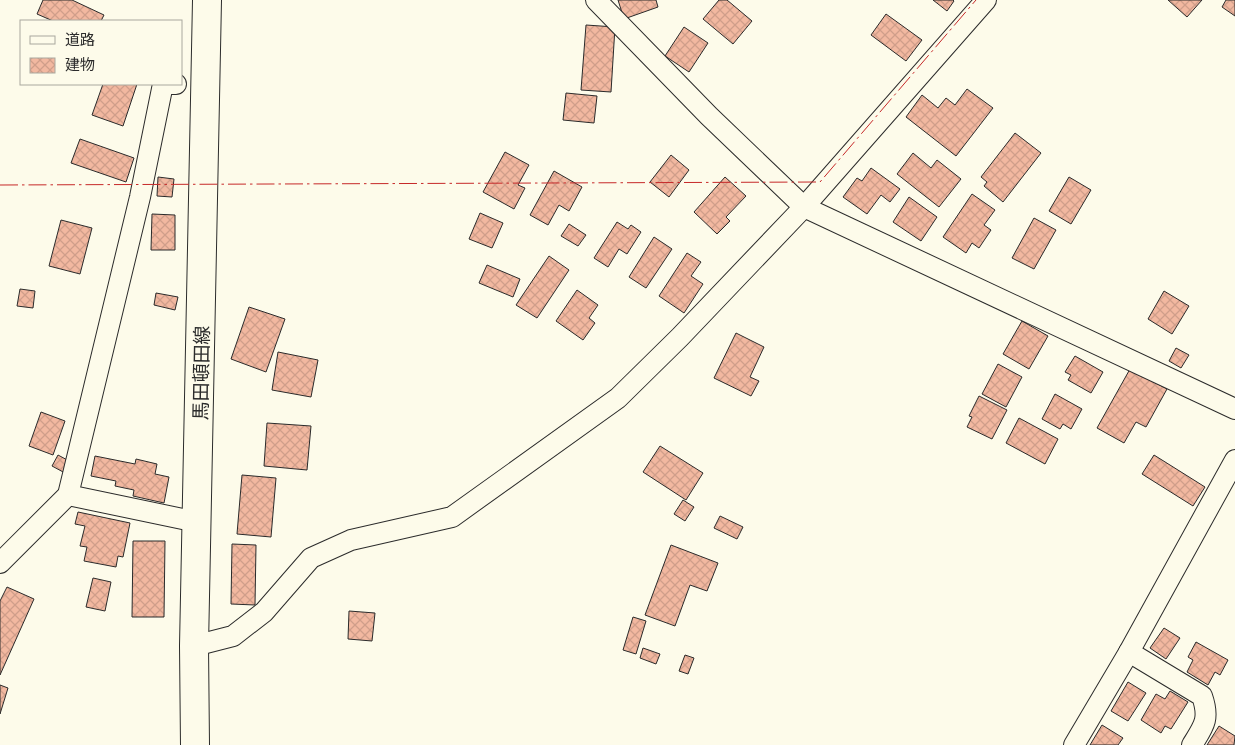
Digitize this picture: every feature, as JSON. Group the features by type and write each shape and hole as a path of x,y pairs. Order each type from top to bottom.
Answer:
{"main road":[{"name":"馬田頓田線","path":"195,745 194,646 197,522 194,83 207,0"}],"street":[{"path":"596,0 709,116 804,207 1235,409"},
{"path":"194,646 233,636 264,612 311,558 351,540 452,517 618,398 680,337 804,207 986,0"},
{"path":"0,563 68,495 140,197 162,85"},
{"path":"1074,745 1129,652 1235,460"},
{"path":"68,495 197,522"},
{"path":"1129,652 1202,696 1207,710 1206,724 1192,745"}],"building":[{"path":"43,0 72,0 104,15 102,20 51,20 37,14"},
{"path":"618,0 656,0 658,7 624,19"},
{"path":"719,0 727,0 752,21 733,44 703,19"},
{"path":"933,0 953,0 954,1 947,11"},
{"path":"1168,0 1202,0 1187,17"},
{"path":"1226,0 1235,0 1235,16 1222,7"},
{"path":"886,14 922,40 906,61 871,35"},
{"path":"586,25 615,27 611,92 581,90"},
{"path":"684,27 708,43 689,72 665,56"},
{"path":"103,85 137,85 123,126 92,115"},
{"path":"967,89 993,108 956,156 906,117 922,95 938,108 946,98 955,105"},
{"path":"566,93 597,96 594,123 563,120"},
{"path":"1015,133 1041,153 1003,202 984,186 987,182 981,177"},
{"path":"80,139 134,158 126,182 71,163"},
{"path":"505,152 529,165 518,185 525,188 514,209 483,192"},
{"path":"913,153 931,168 937,160 961,179 939,207 897,174"},
{"path":"671,155 689,170 669,197 650,182"},
{"path":"871,168 900,189 890,202 881,195 867,214 843,197 857,178 862,181"},
{"path":"554,171 582,187 569,211 559,205 548,225 530,215"},
{"path":"158,177 174,179 172,197 157,196"},
{"path":"725,177 746,196 726,217 730,221 717,234 694,212"},
{"path":"1069,177 1091,190 1071,224 1049,211"},
{"path":"972,194 995,210 984,225 991,230 979,248 972,243 966,253 943,237"},
{"path":"909,197 937,217 921,241 893,222"},
{"path":"480,213 503,223 492,248 469,239"},
{"path":"152,214 175,215 175,250 151,250"},
{"path":"1034,218 1056,230 1034,269 1012,258"},
{"path":"61,220 92,228 80,274 49,266"},
{"path":"617,222 628,229 631,225 641,232 627,254 619,249 608,267 594,258"},
{"path":"569,224 586,235 578,246 561,236"},
{"path":"654,237 672,249 646,288 629,277"},
{"path":"687,253 701,262 691,276 703,284 684,313 659,296"},
{"path":"549,256 569,270 537,318 516,305"},
{"path":"487,265 520,279 513,297 479,283"},
{"path":"20,289 35,291 33,308 17,306"},
{"path":"577,290 598,305 589,318 595,323 583,340 556,321"},
{"path":"1164,291 1189,306 1172,334 1148,319"},
{"path":"156,293 178,297 175,310 154,305"},
{"path":"249,307 285,319 266,372 231,359"},
{"path":"1022,321 1048,336 1029,369 1003,354"},
{"path":"736,333 764,347 750,377 759,381 751,396 714,378"},
{"path":"1176,348 1189,355 1181,368 1169,361"},
{"path":"278,352 318,360 311,397 272,390"},
{"path":"1075,356 1103,372 1091,393 1068,380 1071,375 1065,372"},
{"path":"998,364 1022,377 1006,407 982,394"},
{"path":"1130,369 1167,389 1146,427 1136,422 1124,443 1097,428"},
{"path":"1055,394 1082,409 1071,429 1063,424 1060,429 1042,419"},
{"path":"979,396 1007,410 992,439 967,427 972,417 969,416"},
{"path":"41,412 65,421 53,455 29,446"},
{"path":"1019,418 1058,439 1045,464 1006,443"},
{"path":"267,423 311,426 307,470 264,466"},
{"path":"660,446 703,473 686,500 643,472"},
{"path":"58,455 71,462 65,473 52,466"},
{"path":"1154,455 1205,487 1193,506 1142,474"},
{"path":"95,456 135,464 136,459 157,464 155,474 169,477 164,503 133,496 134,490 115,486 116,481 91,476"},
{"path":"242,475 276,478 271,537 237,534"},
{"path":"683,500 694,507 685,521 674,514"},
{"path":"78,512 130,523 123,557 118,556 116,567 84,561 87,547 80,546 85,526 75,524"},
{"path":"720,516 743,527 737,539 714,528"},
{"path":"133,541 165,541 164,617 132,617"},
{"path":"232,544 256,545 255,605 231,604"},
{"path":"671,545 718,563 707,591 690,585 675,626 645,615"},
{"path":"93,578 111,582 105,611 86,607"},
{"path":"7,587 34,599 0,675 0,601"},
{"path":"349,611 375,613 372,641 348,639"},
{"path":"633,617 646,621 636,654 623,650"},
{"path":"1164,628 1180,638 1166,659 1150,648"},
{"path":"1196,642 1228,660 1220,675 1215,672 1208,685 1187,672 1193,660 1188,657"},
{"path":"643,648 660,654 656,664 640,658"},
{"path":"685,655 694,658 688,674 679,671"},
{"path":"1128,682 1146,693 1128,721 1111,711"},
{"path":"0,685 8,688 0,714"},
{"path":"1170,691 1188,702 1171,729 1165,726 1161,733 1141,720 1156,694 1165,699"},
{"path":"1102,725 1123,738 1118,745 1090,745"},
{"path":"1219,726 1235,736 1234,745 1207,745"}],"power":[{"path":"0,185 820,182 976,0"}]}
